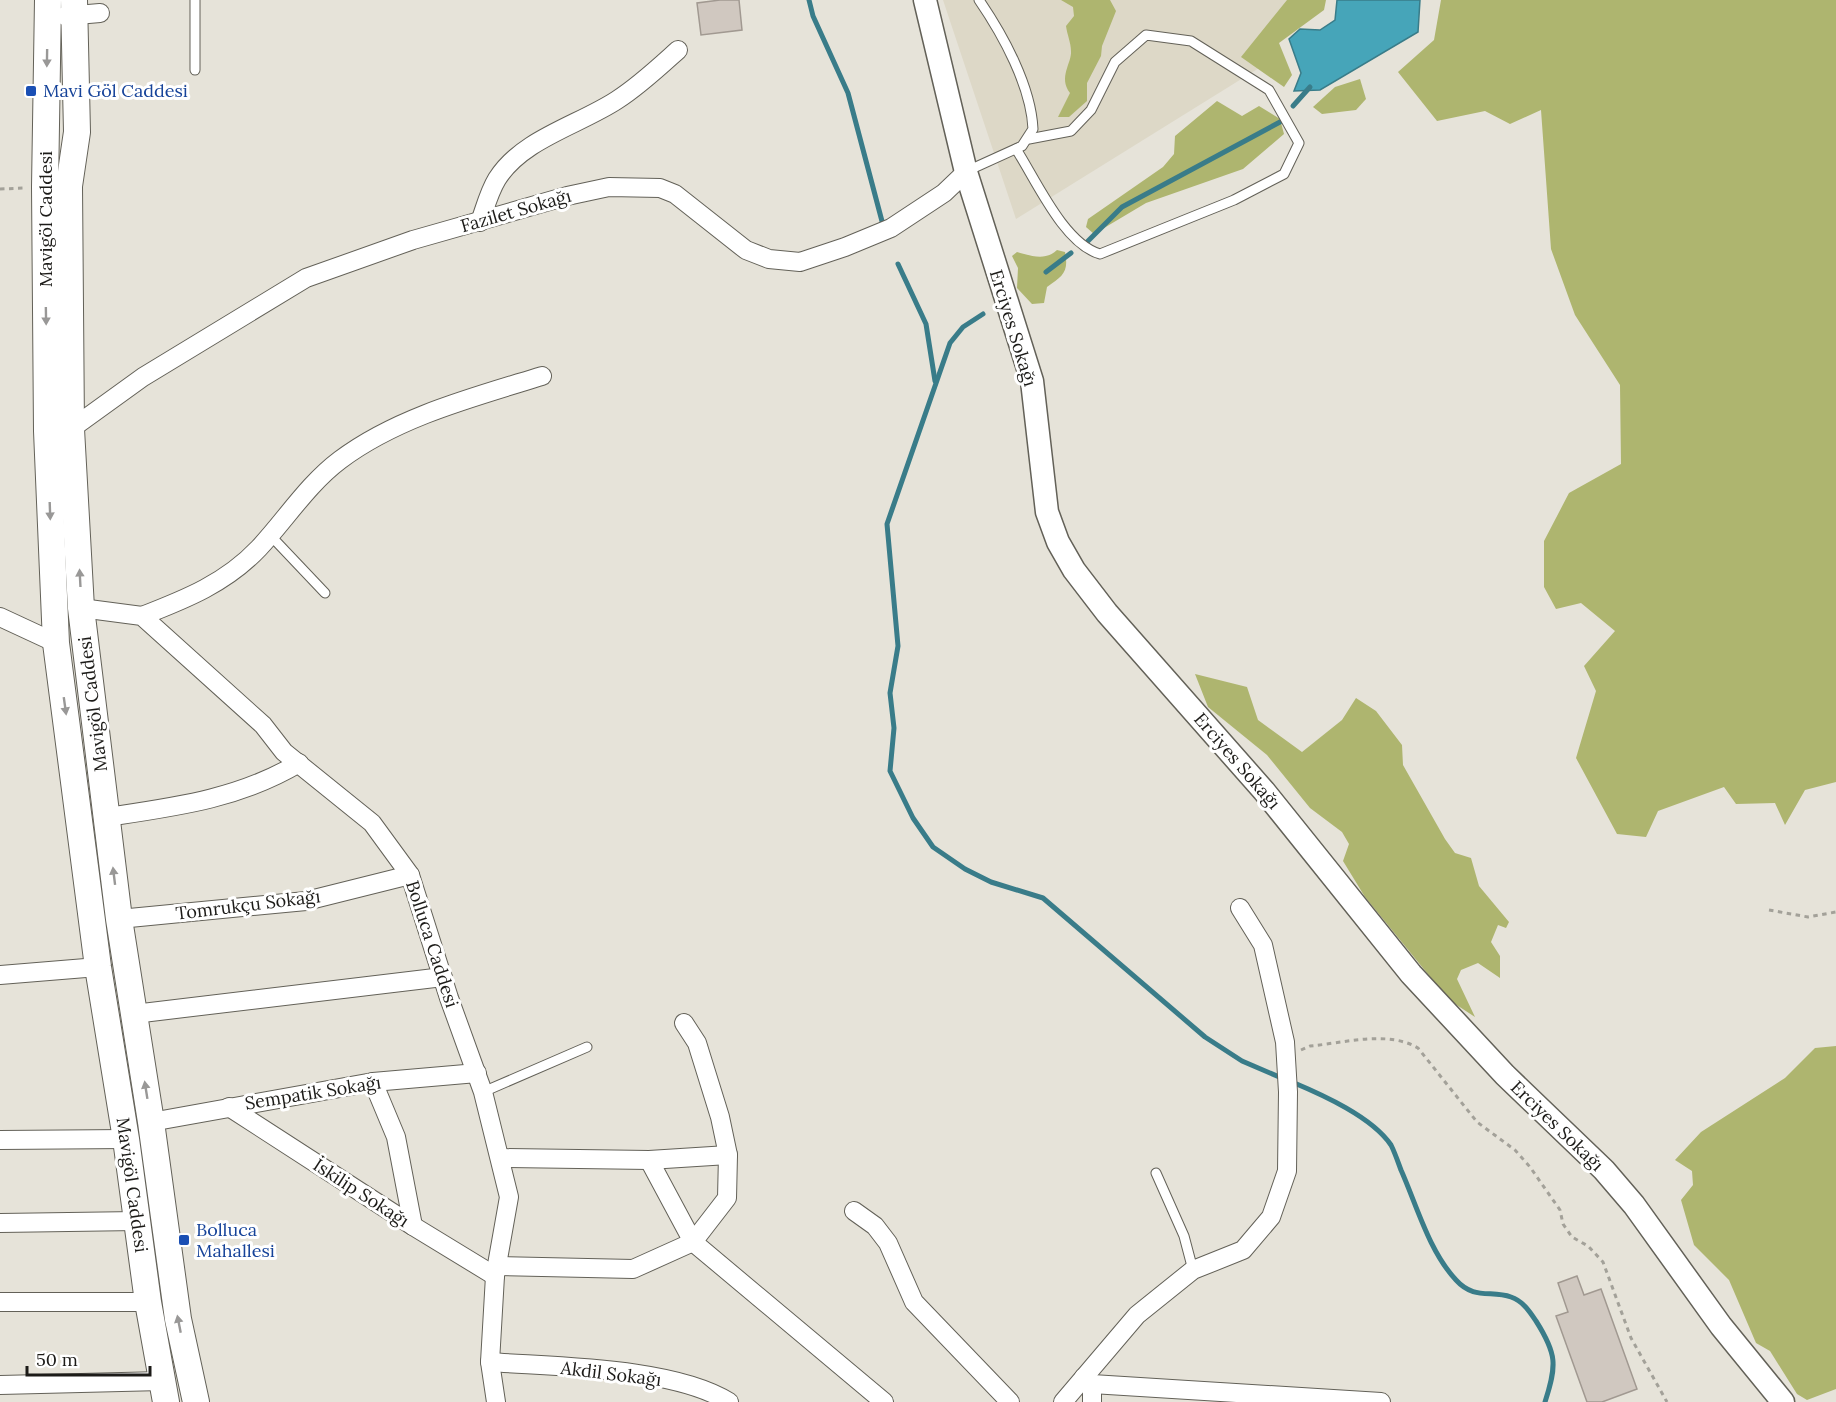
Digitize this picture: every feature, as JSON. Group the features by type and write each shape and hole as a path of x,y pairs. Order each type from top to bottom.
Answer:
{"main road":[{"name":"Mavigöl Caddesi","path":"48,8 45,187 47,431 56,643 98,967 126,1139 148,1302 165,1395"},
{"name":"Mavigöl Caddesi","path":"74,8 77,132 69,186 71,429 81,608 119,919 151,1122 177,1318 195,1398"}],"street":[{"name":"Erciyes Sokağı","path":"925,0 966,172 1032,381 1047,512 1058,542 1074,570 1107,613 1264,790 1411,974 1505,1075 1604,1170 1634,1205 1721,1326 1783,1402"},
{"path":"48,8 74,8 100,13"},
{"path":"480,222 498,178 515,160 537,143 617,100 678,50"},
{"name":"Fazilet Sokağı","path":"71,429 143,377 306,278 413,240 567,196 609,187 660,188 675,194 746,250 769,259 800,262 846,247 891,228 944,193 966,172"},
{"path":"81,608 142,616 196,595 222,579 270,535 318,479 360,445 395,428 465,400 542,376"},
{"name":"Bolluca Caddesi","path":"142,616 263,725 284,752 372,822 410,875 477,1072 509,1197 496,1271 490,1362 496,1402"},
{"path":"0,617 56,643"},
{"path":"107,817 188,805 232,794 269,781 299,764"},
{"name":"Tomrukçu Sokağı","path":"119,919 306,901 410,875"},
{"path":"1063,1402 1089,1388 1137,1315 1193,1270 1243,1250 1271,1217 1287,1171 1288,1092 1285,1042 1263,945 1240,908"},
{"path":"0,975 98,967"},
{"path":"134,1014 443,977"},
{"path":"496,1271 633,1269 693,1242 728,1198 728,1155 720,1117 697,1042 684,1023"},
{"name":"Sempatik Sokağı","path":"151,1122 373,1082 477,1072"},
{"path":"373,1082 396,1137 413,1226"},
{"name":"İskilip Sokağı","path":"229,1107 413,1226 496,1271"},
{"path":"0,1140 126,1139"},
{"path":"500,1158 649,1160 728,1155"},
{"path":"649,1160 693,1242 884,1402"},
{"path":"854,1211 876,1226 888,1244 914,1302 1010,1402"},
{"path":"0,1223 137,1221"},
{"path":"0,1302 148,1302"},
{"name":"Akdil Sokağı","path":"490,1362 629,1373 693,1386 729,1402"},
{"path":"0,1385 195,1398"},
{"path":"1089,1388 1380,1402"}],"lane":[{"path":"195,0 195,69"},
{"path":"979,0 1007,44 1024,91 1032,118 1029,139"},
{"path":"966,172 1016,149 1029,139 1071,130 1091,110 1115,62 1146,35 1191,41 1269,90 1299,143 1284,174 1234,200 1100,254 1089,250 1072,236 1016,149"},
{"path":"270,535 325,593"},
{"path":"483,1092 587,1047"},
{"path":"1156,1173 1184,1236 1193,1270"}],"path":[{"path":"0,189 45,187"},
{"path":"1769,910 1808,917 1836,912"},
{"path":"1287,1068 1296,1053 1310,1047 1390,1038 1405,1040 1418,1048 1477,1122 1515,1150 1530,1167 1560,1210 1563,1224 1572,1237 1588,1246 1603,1262 1631,1338 1667,1402"}],"shaded area":[{"path":"943,0 1293,0 1272,60 1016,219"}],"green space":[{"path":"1061,0 1110,0 1116,11 1102,46 1101,56 1087,83 1087,101 1069,117 1058,117 1070,93 1065,81 1071,56 1066,26 1074,16 1073,7"},
{"path":"1287,0 1326,0 1324,10 1279,43 1292,75 1284,87 1241,57"},
{"path":"1441,0 1836,0 1836,782 1805,790 1785,825 1775,803 1736,804 1724,787 1658,811 1646,837 1617,834 1576,758 1596,691 1584,666 1615,631 1581,603 1556,609 1544,587 1544,541 1569,493 1621,464 1620,385 1575,315 1551,249 1541,110 1510,124 1485,111 1437,121 1398,72 1434,40"},
{"path":"1360,79 1366,99 1356,110 1322,114 1313,107 1335,87"},
{"path":"1217,101 1242,116 1259,106 1280,119 1284,134 1243,169 1146,203 1094,234 1086,227 1088,219 1163,167 1174,154 1175,136"},
{"path":"1057,250 1065,252 1064,273 1047,287 1044,303 1032,304 1017,288 1018,268 1012,256 1017,252 1043,257"},
{"path":"1195,674 1247,687 1258,720 1302,752 1342,720 1356,698 1376,711 1402,745 1403,765 1445,839 1455,853 1471,858 1479,886 1509,922 1506,928 1498,925 1491,942 1500,956 1500,978 1478,963 1461,970 1457,979 1475,1017 1449,1000 1365,897 1343,861 1349,844 1342,832 1310,808 1267,755 1208,707"},
{"path":"1836,1046 1836,1389 1807,1400 1797,1394 1770,1351 1756,1343 1729,1280 1694,1245 1681,1200 1693,1185 1692,1171 1675,1160 1701,1132 1785,1078 1815,1048"}],"water":[{"path":"1337,0 1420,0 1418,32 1320,90 1294,91 1301,73 1289,39 1300,29 1320,30 1335,20"}],"building":[{"path":"739,0 742,30 701,35 697,3"},
{"path":"1577,1276 1584,1295 1601,1289 1637,1389 1602,1402 1587,1402 1556,1316 1568,1312 1558,1283"}],"waterway":[{"path":"809,0 813,16 848,93 883,225"},
{"path":"1293,106 1310,87"},
{"path":"1088,241 1122,207 1280,122"},
{"path":"1046,272 1071,253"},
{"path":"898,264 926,324 935,381"},
{"path":"983,314 963,327 950,343 887,524 898,646 890,693 894,728 890,771 913,818 933,847 965,869 991,882 1043,898 1205,1037 1242,1061 1284,1079"},
{"path":"1292,1082 1360,1116 1383,1135 1391,1145 1438,1256 1456,1280 1469,1290 1511,1297 1529,1311 1548,1342 1553,1360 1552,1378 1545,1402"}],"place":[{"name":"Mavi Göl Caddesi","path":"31,91"},
{"name":"Bolluca Mahallesi","path":"184,1240"}]}
